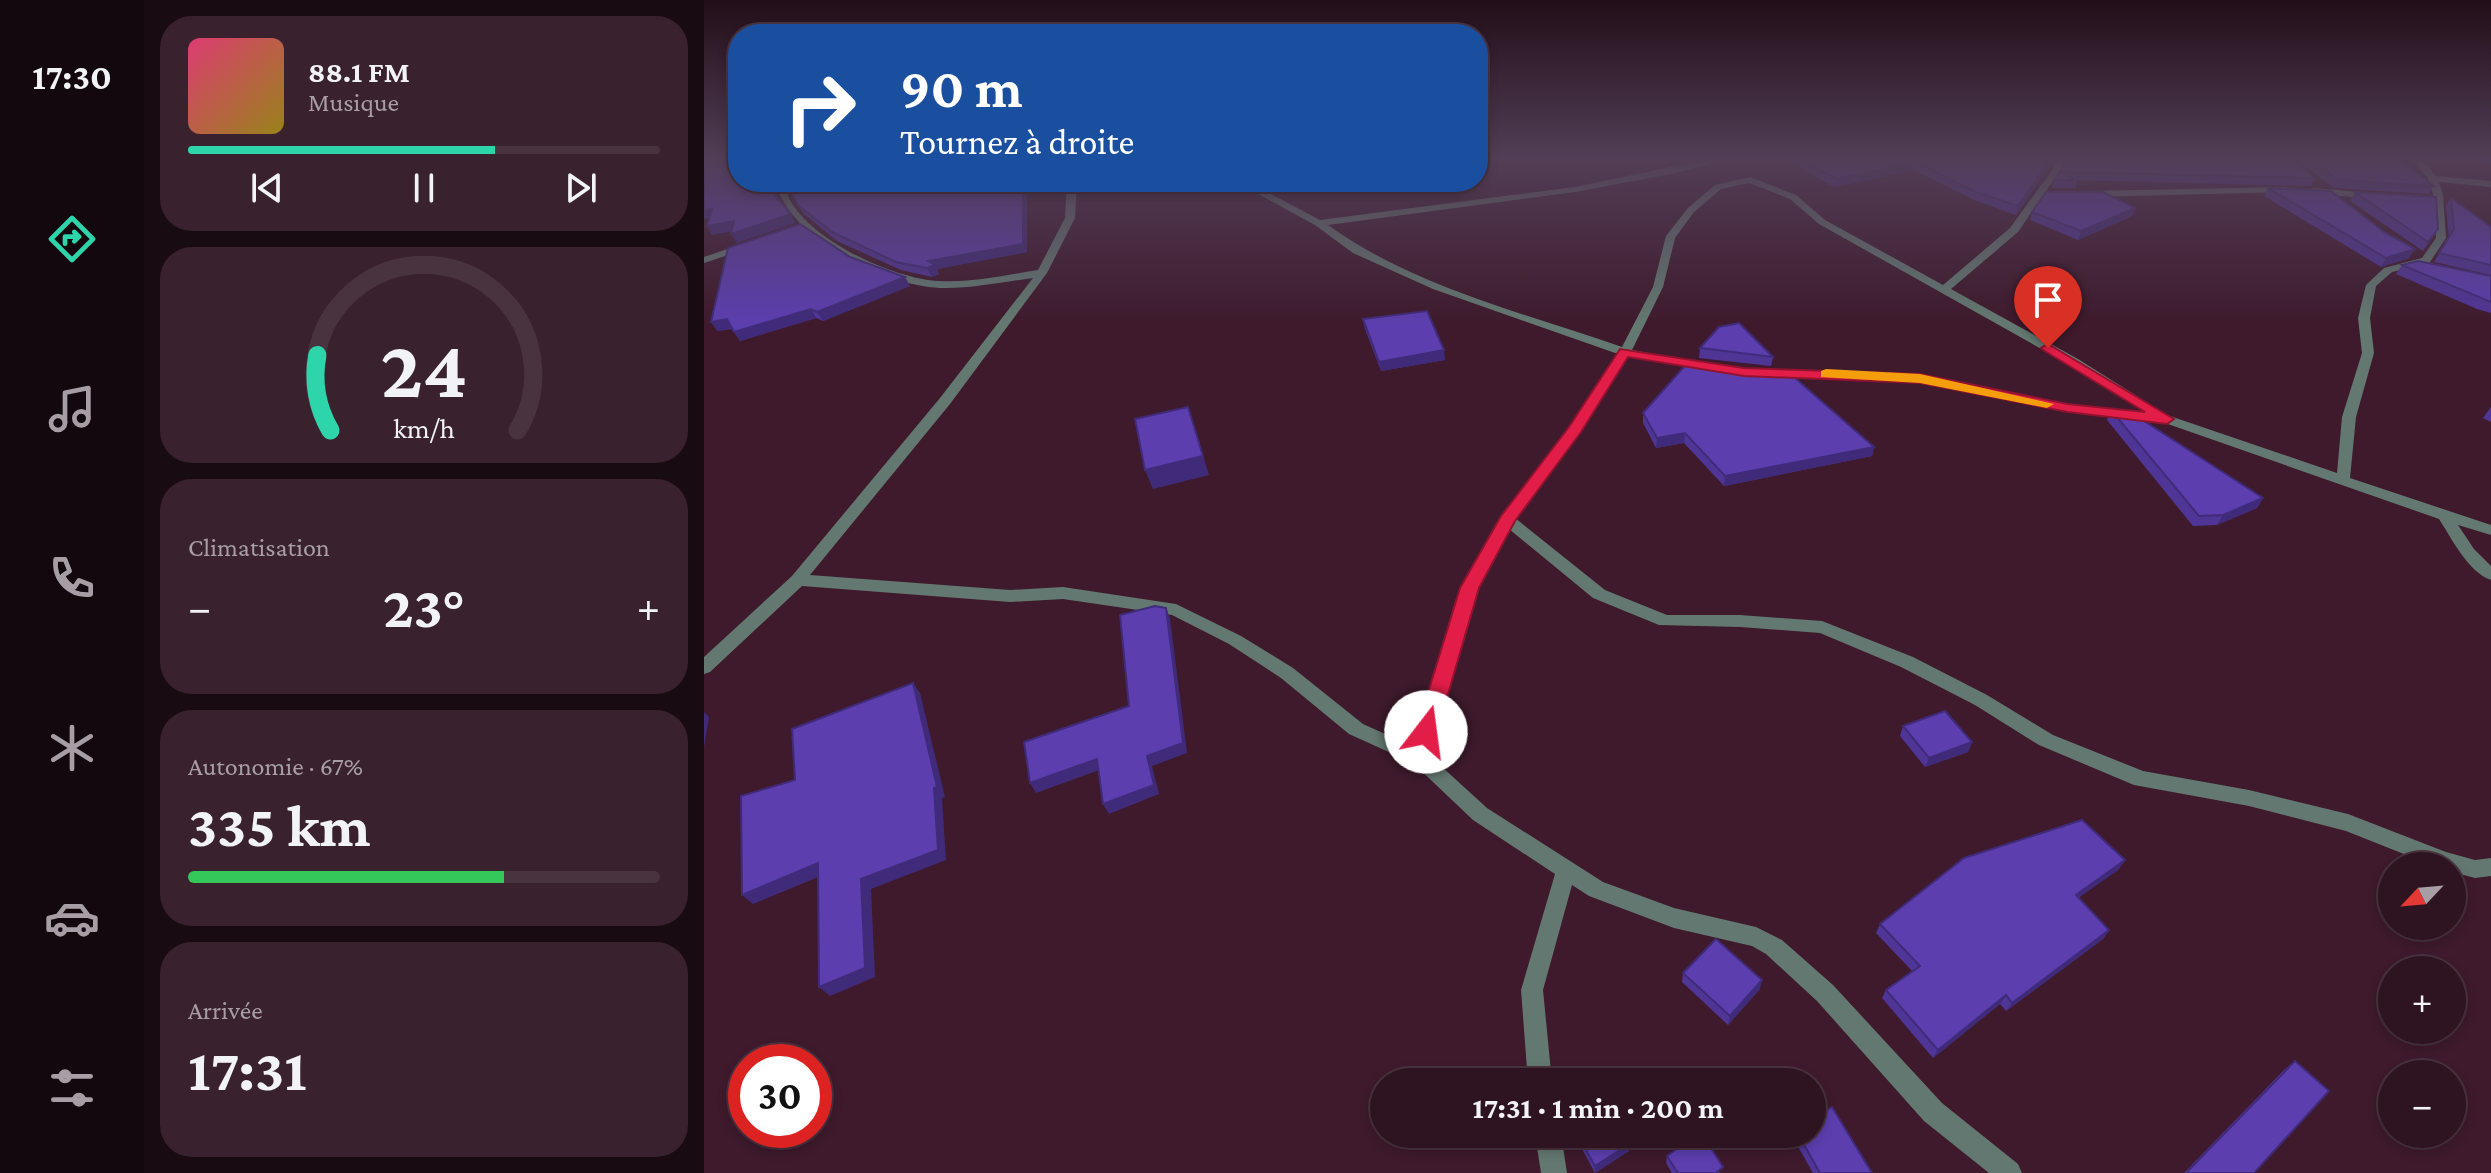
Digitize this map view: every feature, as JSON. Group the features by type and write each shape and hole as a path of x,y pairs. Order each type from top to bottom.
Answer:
{"street":[{"path":"792,213 806,226 867,264 925,283 959,284 1042,273"},
{"path":"704,667 798,580 945,401 1042,273 1070,213"},
{"path":"1299,213 1357,251 1437,287 1625,352 1714,368"},
{"path":"1319,223 1405,213"},
{"path":"1420,758 1470,588 1507,519 1575,429 1625,352 1658,287 1670,238 1689,213"},
{"path":"1811,213 1822,222 1945,289 2167,419 2491,530"},
{"path":"1945,289 2014,230 2026,213"},
{"path":"2343,480 2349,417 2368,353 2364,318 2371,285 2388,270 2426,260 2441,238 2439,213"},
{"path":"792,230 806,226"},
{"path":"704,260 765,239"},
{"path":"2407,249 2426,260"},
{"path":"2410,263 2439,270"},
{"path":"1758,372 1920,378 2068,408 2167,419"},
{"path":"2444,516 2469,553 2491,575"},
{"path":"1507,519 1599,594 1665,621 1740,621 1822,627 1944,681 2046,740 2141,779 2249,798 2348,823 2445,861 2475,869 2491,867"},
{"path":"798,580 1010,596 1063,593 1176,610 1235,640 1287,673 1356,729 1420,758 1480,814 1596,889 1674,918 1756,937 1774,947 1825,993 1933,1112 2009,1173"},
{"path":"1539,1068 1532,990 1566,870"},
{"path":"1550,1148 1554,1173"}],"building":[{"path":"711,213 791,214 731,234 734,221 707,226"},
{"path":"808,213 1023,213 1023,244 928,261 935,265 927,268 896,262 832,232"},
{"path":"2034,213 2124,213 2081,231"},
{"path":"2310,213 2359,213 2384,232 2415,249 2386,258"},
{"path":"2385,213 2437,213 2438,229 2428,242"},
{"path":"2452,213 2471,213 2491,227 2491,265 2439,253 2454,229"},
{"path":"800,224 850,257 905,277 817,312 811,309 734,332 727,319 711,322 728,248"},
{"path":"2418,261 2491,276 2491,302 2402,265"},
{"path":"1427,311 1444,350 1379,362 1363,319"},
{"path":"1739,323 1773,357 1700,348 1719,327"},
{"path":"1690,360 1745,370 1787,371 1874,447 1725,476 1685,433 1657,438 1643,413"},
{"path":"1188,407 1203,456 1145,470 1135,419"},
{"path":"2111,410 2130,412 2263,498 2223,515 2199,516"},
{"path":"1155,606 1166,608 1183,743 1147,756 1154,785 1103,804 1097,759 1030,783 1024,742 1129,706 1120,615"},
{"path":"913,683 937,787 934,788 938,850 861,879 865,968 819,987 818,863 742,895 741,796 795,780 792,729"},
{"path":"1945,711 1972,742 1929,758 1903,726"},
{"path":"2082,820 2125,860 2076,895 2109,930 2012,1003 2006,995 1938,1050 1886,990 1920,966 1880,924 1964,858"},
{"path":"1716,939 1762,980 1730,1016 1683,973"},
{"path":"2295,1061 2329,1091 2254,1173 2186,1173"},
{"path":"1832,1107 1872,1173 1820,1173 1806,1148 1826,1148 1826,1110"},
{"path":"1585,1148 1623,1148 1595,1166"},
{"path":"1678,1148 1711,1148 1723,1167 1716,1173 1678,1173 1667,1156"}],"slow traffic":[{"path":"1826,374 1920,378 2047,404"}],"route":[{"path":"1426,732 1470,588 1507,519 1575,429 1625,352 1744,372 1920,378 2068,408 2167,419 2048,348"}]}
